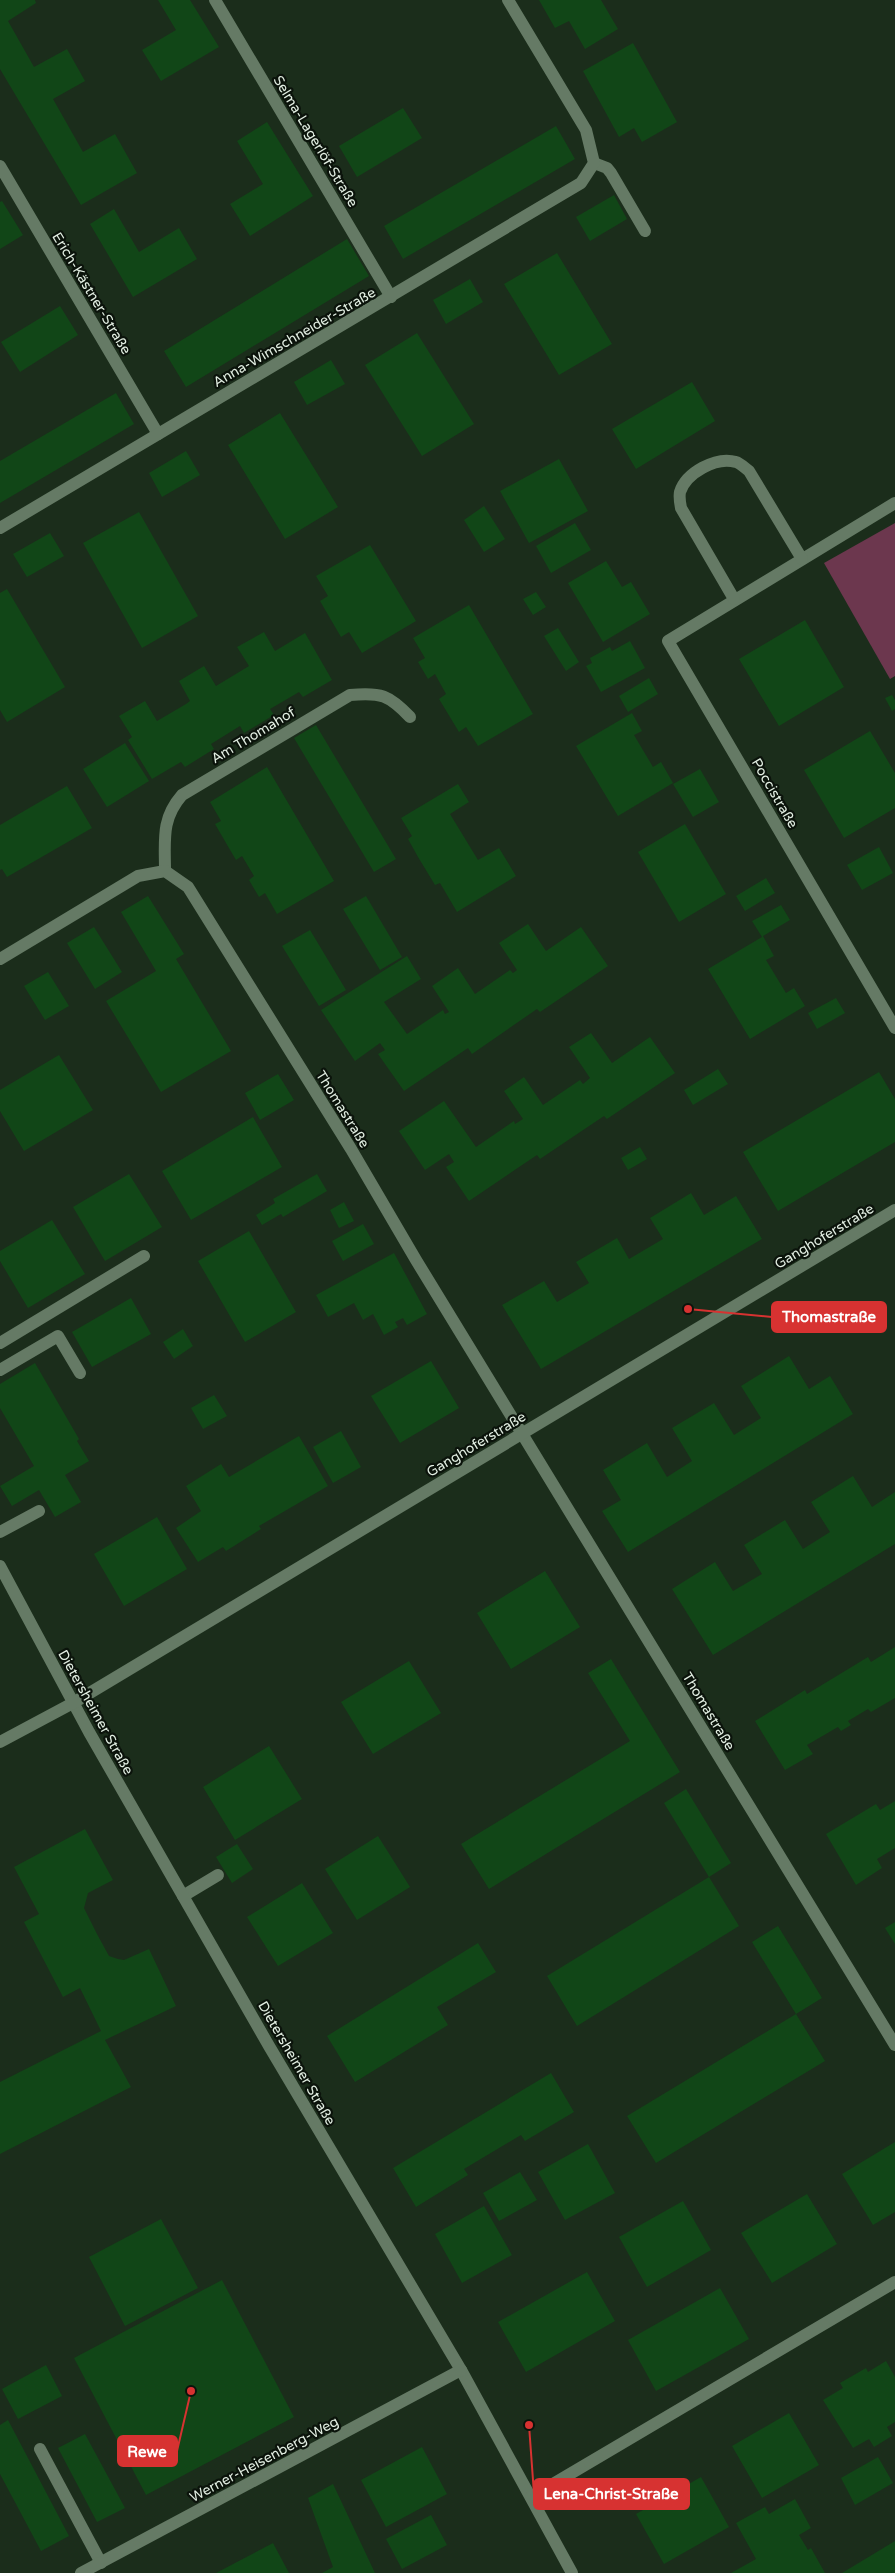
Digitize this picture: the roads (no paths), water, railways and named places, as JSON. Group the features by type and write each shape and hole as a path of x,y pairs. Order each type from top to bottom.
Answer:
{"street":[{"name":"Selma-Lagerlöf-Straße","path":"215,0 392,297"},
{"path":"508,0 586,130 594,163 607,168 611,173 645,231"},
{"name":"Anna-Wimschneider-Straße","path":"0,528 392,297 581,183 594,163"},
{"name":"Erich-Kästner-Straße","path":"0,166 158,434"},
{"path":"734,599 680,508 679,494 685,481 704,467 721,461 736,462 749,471 802,559"},
{"name":"Poccistraße","path":"895,503 734,599 668,641 895,1028"},
{"name":"Am Thomahof","path":"165,871 166,825 171,808 182,795 350,695 370,693 394,700 410,717"},
{"path":"0,959 138,876 165,871"},
{"name":"Thomastraße","path":"165,871 188,887 350,1148 522,1434 895,2045"},
{"name":"Ganghoferstraße","path":"0,1742 73,1703 895,1210"},
{"path":"0,1343 144,1256"},
{"path":"0,1370 58,1336 80,1373"},
{"path":"0,1532 39,1511"},
{"name":"Dietersheimer Straße","path":"0,1566 73,1703 269,2046 460,2370 572,2573"},
{"path":"183,1896 218,1875"},
{"path":"531,2497 895,2282"},
{"name":"Werner-Heisenberg-Weg","path":"82,2573 460,2370"},
{"path":"40,2448 101,2563"}],"place":[{"name":"Thomastraße","path":"688,1309"},
{"name":"Rewe","path":"191,2391"},
{"name":"Lena-Christ-Straße","path":"529,2425"}]}
